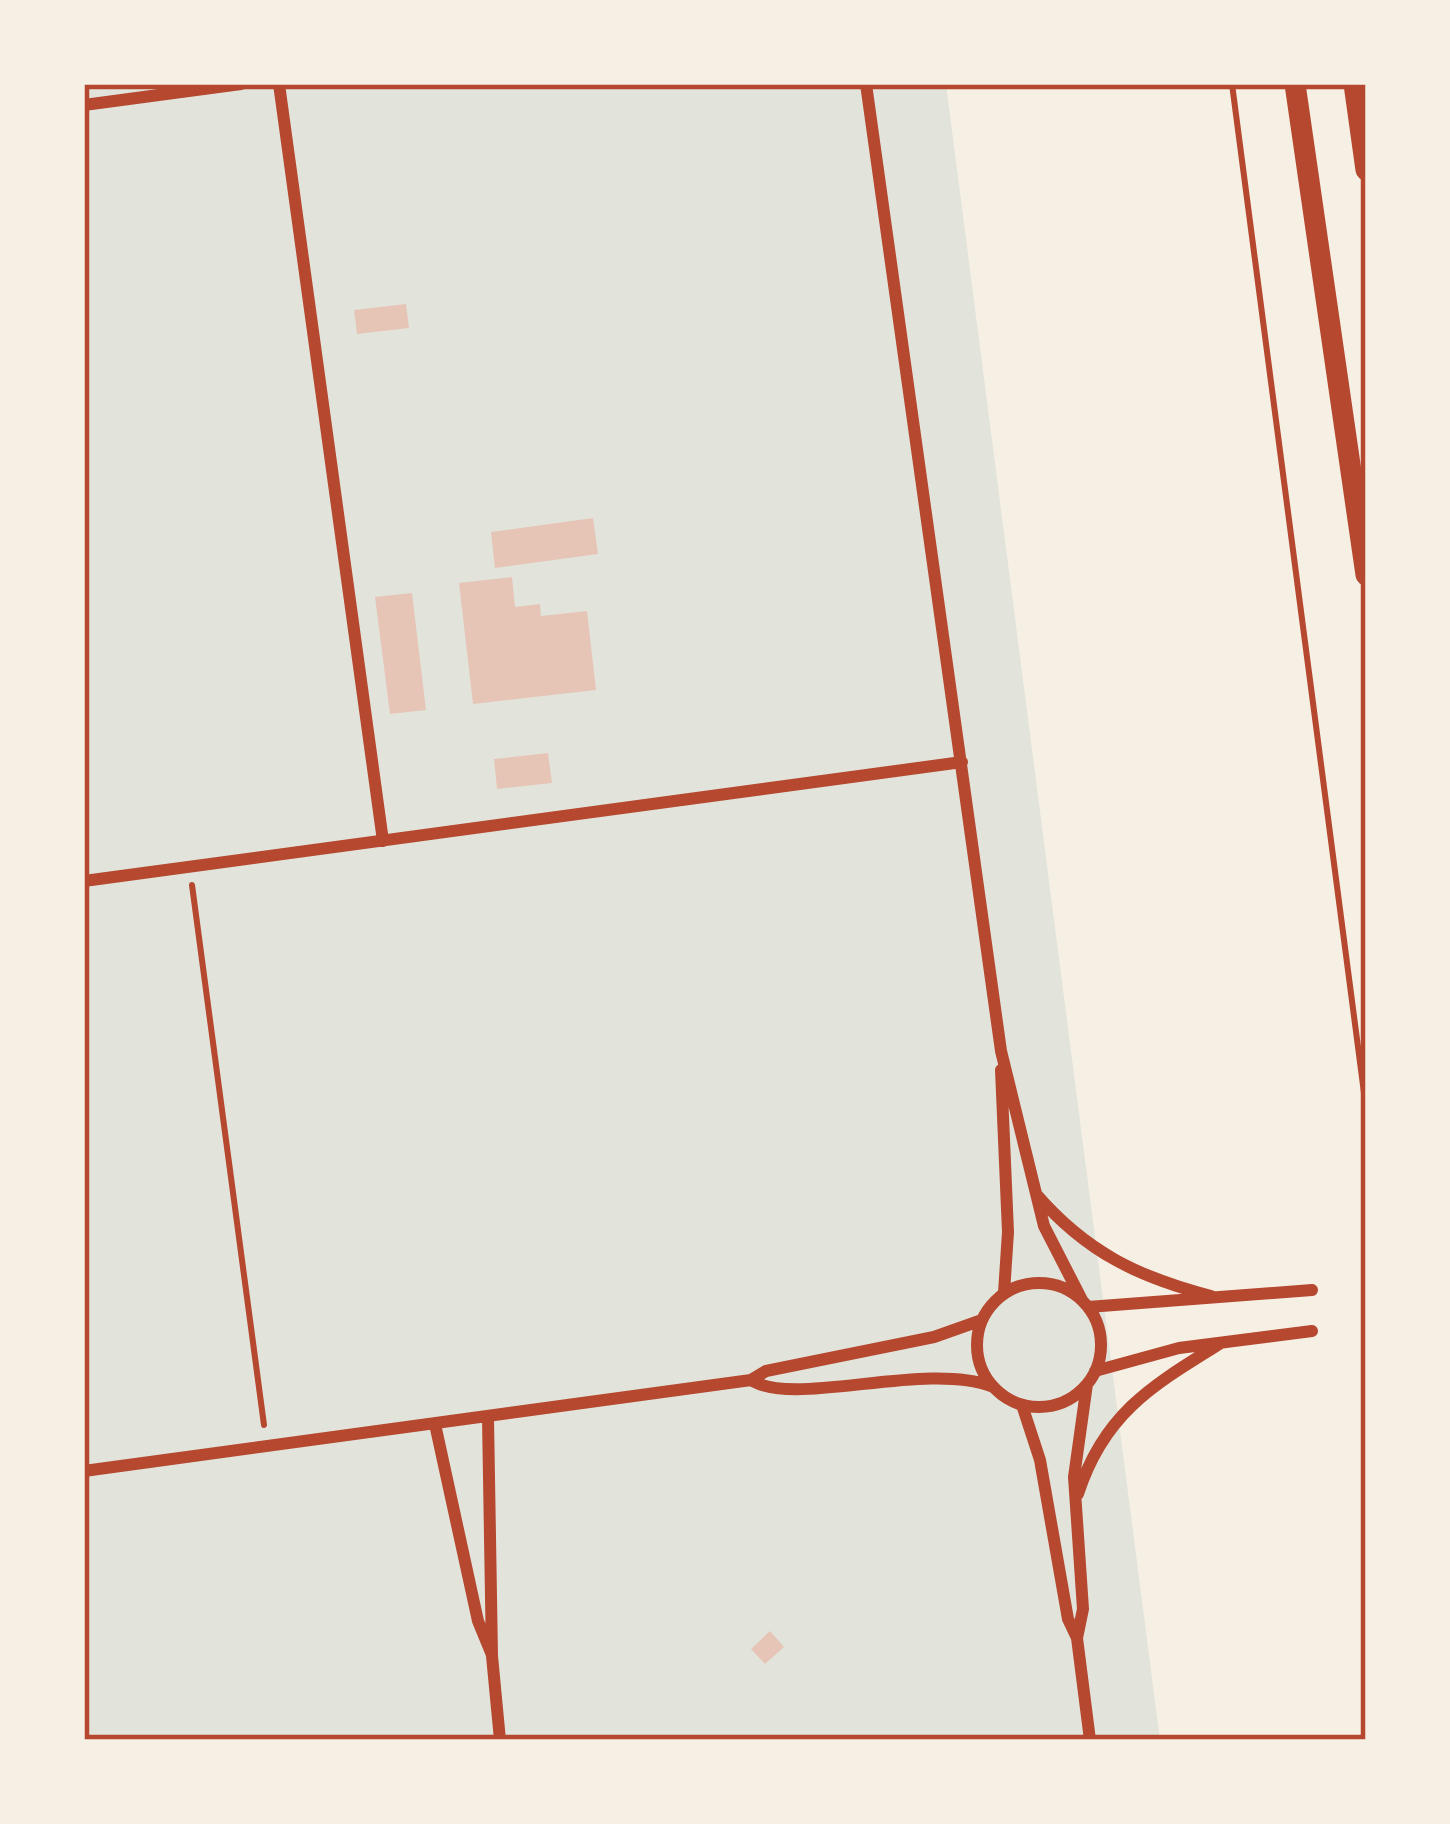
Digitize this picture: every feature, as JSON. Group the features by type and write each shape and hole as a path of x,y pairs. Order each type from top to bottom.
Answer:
{"street":[{"path":"84,105 241,84"},
{"path":"279,84 383,841"},
{"path":"866,84 1001,1051 1033,1190 1053,1248 1101,1341 1077,1432 1083,1609 1076,1638"},
{"path":"1295,84 1366,575"},
{"path":"1354,84 1366,170"},
{"path":"84,881 962,762"},
{"path":"1001,1051 1004,1293"},
{"path":"1033,1190 1079,1239 1123,1269 1223,1300"},
{"path":"992,1386 977,1355 982,1320 1004,1293 1045,1283 1085,1304 1223,1300 1312,1290"},
{"path":"84,1471 751,1380 766,1371 934,1337 982,1320"},
{"path":"1095,1371 1144,1355 1312,1331"},
{"path":"1076,1501 1096,1450 1128,1408 1158,1378 1221,1343"},
{"path":"751,1380 778,1389 951,1375 992,1386 1022,1405 1058,1404 1087,1384"},
{"path":"1022,1405 1040,1460 1066,1611 1076,1638 1090,1740"},
{"path":"488,1418 492,1656 500,1740"},
{"path":"434,1424 478,1621 492,1656"}],"path":[{"path":"1232,84 1366,1108"},
{"path":"190,867 267,1447"}],"shaded area":[{"path":"84,84 946,84 1160,1740 84,1740"}],"building":[{"path":"406,304 409,328 357,334 354,310"},
{"path":"593,518 598,554 495,568 491,532"},
{"path":"512,577 515,607 540,604 541,616 587,611 596,690 473,704 459,583"},
{"path":"412,593 426,710 390,714 375,597"},
{"path":"548,753 552,783 497,789 494,759"},
{"path":"770,1631 784,1647 765,1664 751,1649"}]}
